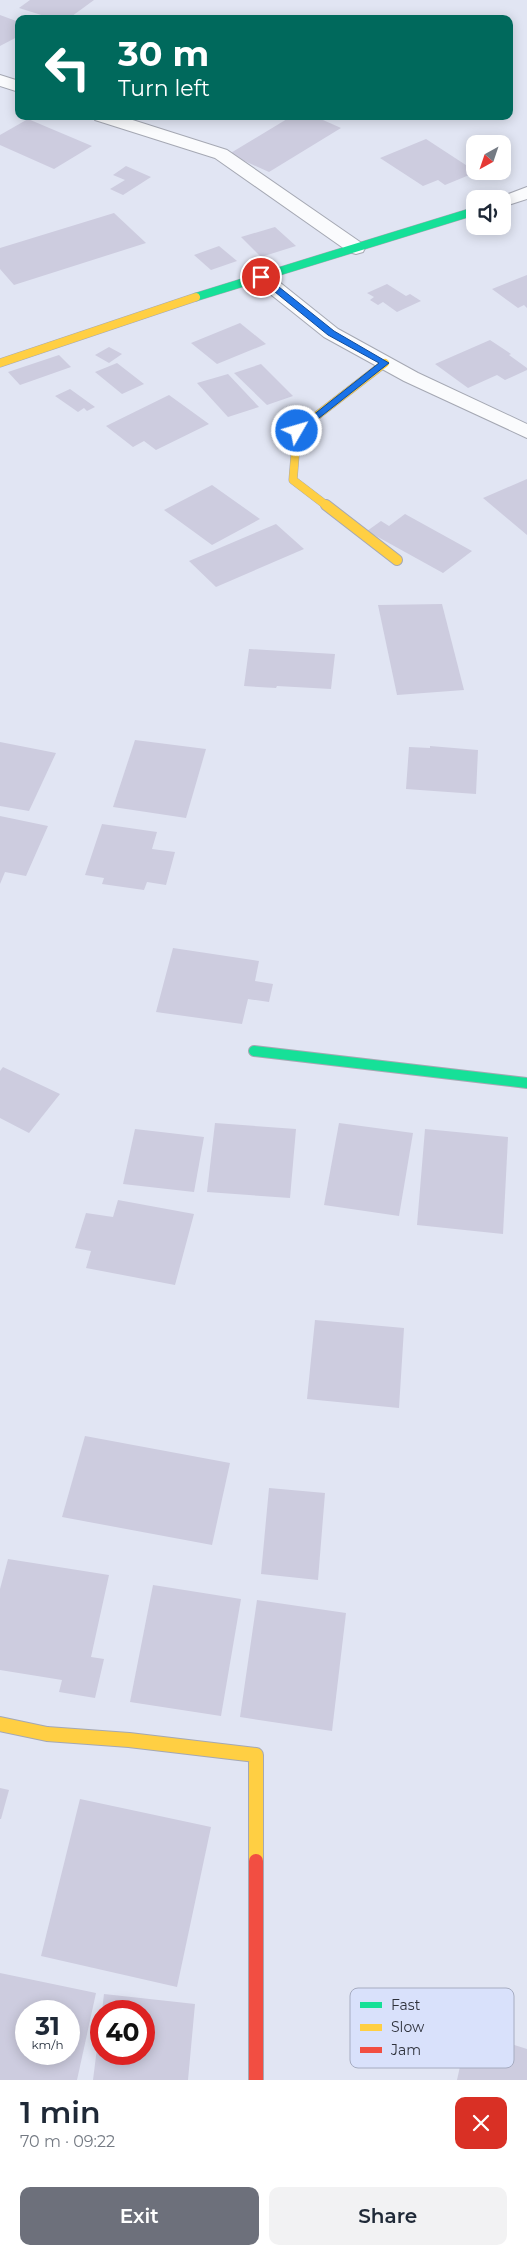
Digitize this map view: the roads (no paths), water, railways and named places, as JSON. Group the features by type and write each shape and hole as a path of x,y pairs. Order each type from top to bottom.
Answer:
{"street":[{"path":"0,80 15,86"},
{"path":"114,120 221,154 356,248"},
{"path":"513,198 527,208"},
{"path":"0,363 261,277 466,214"},
{"path":"261,277 331,333 385,363 527,432"},
{"path":"385,363 297,431 292,480 396,560"},
{"path":"254,1051 527,1083"},
{"path":"0,1724 47,1734 129,1740 256,1755 256,2080"}]}
